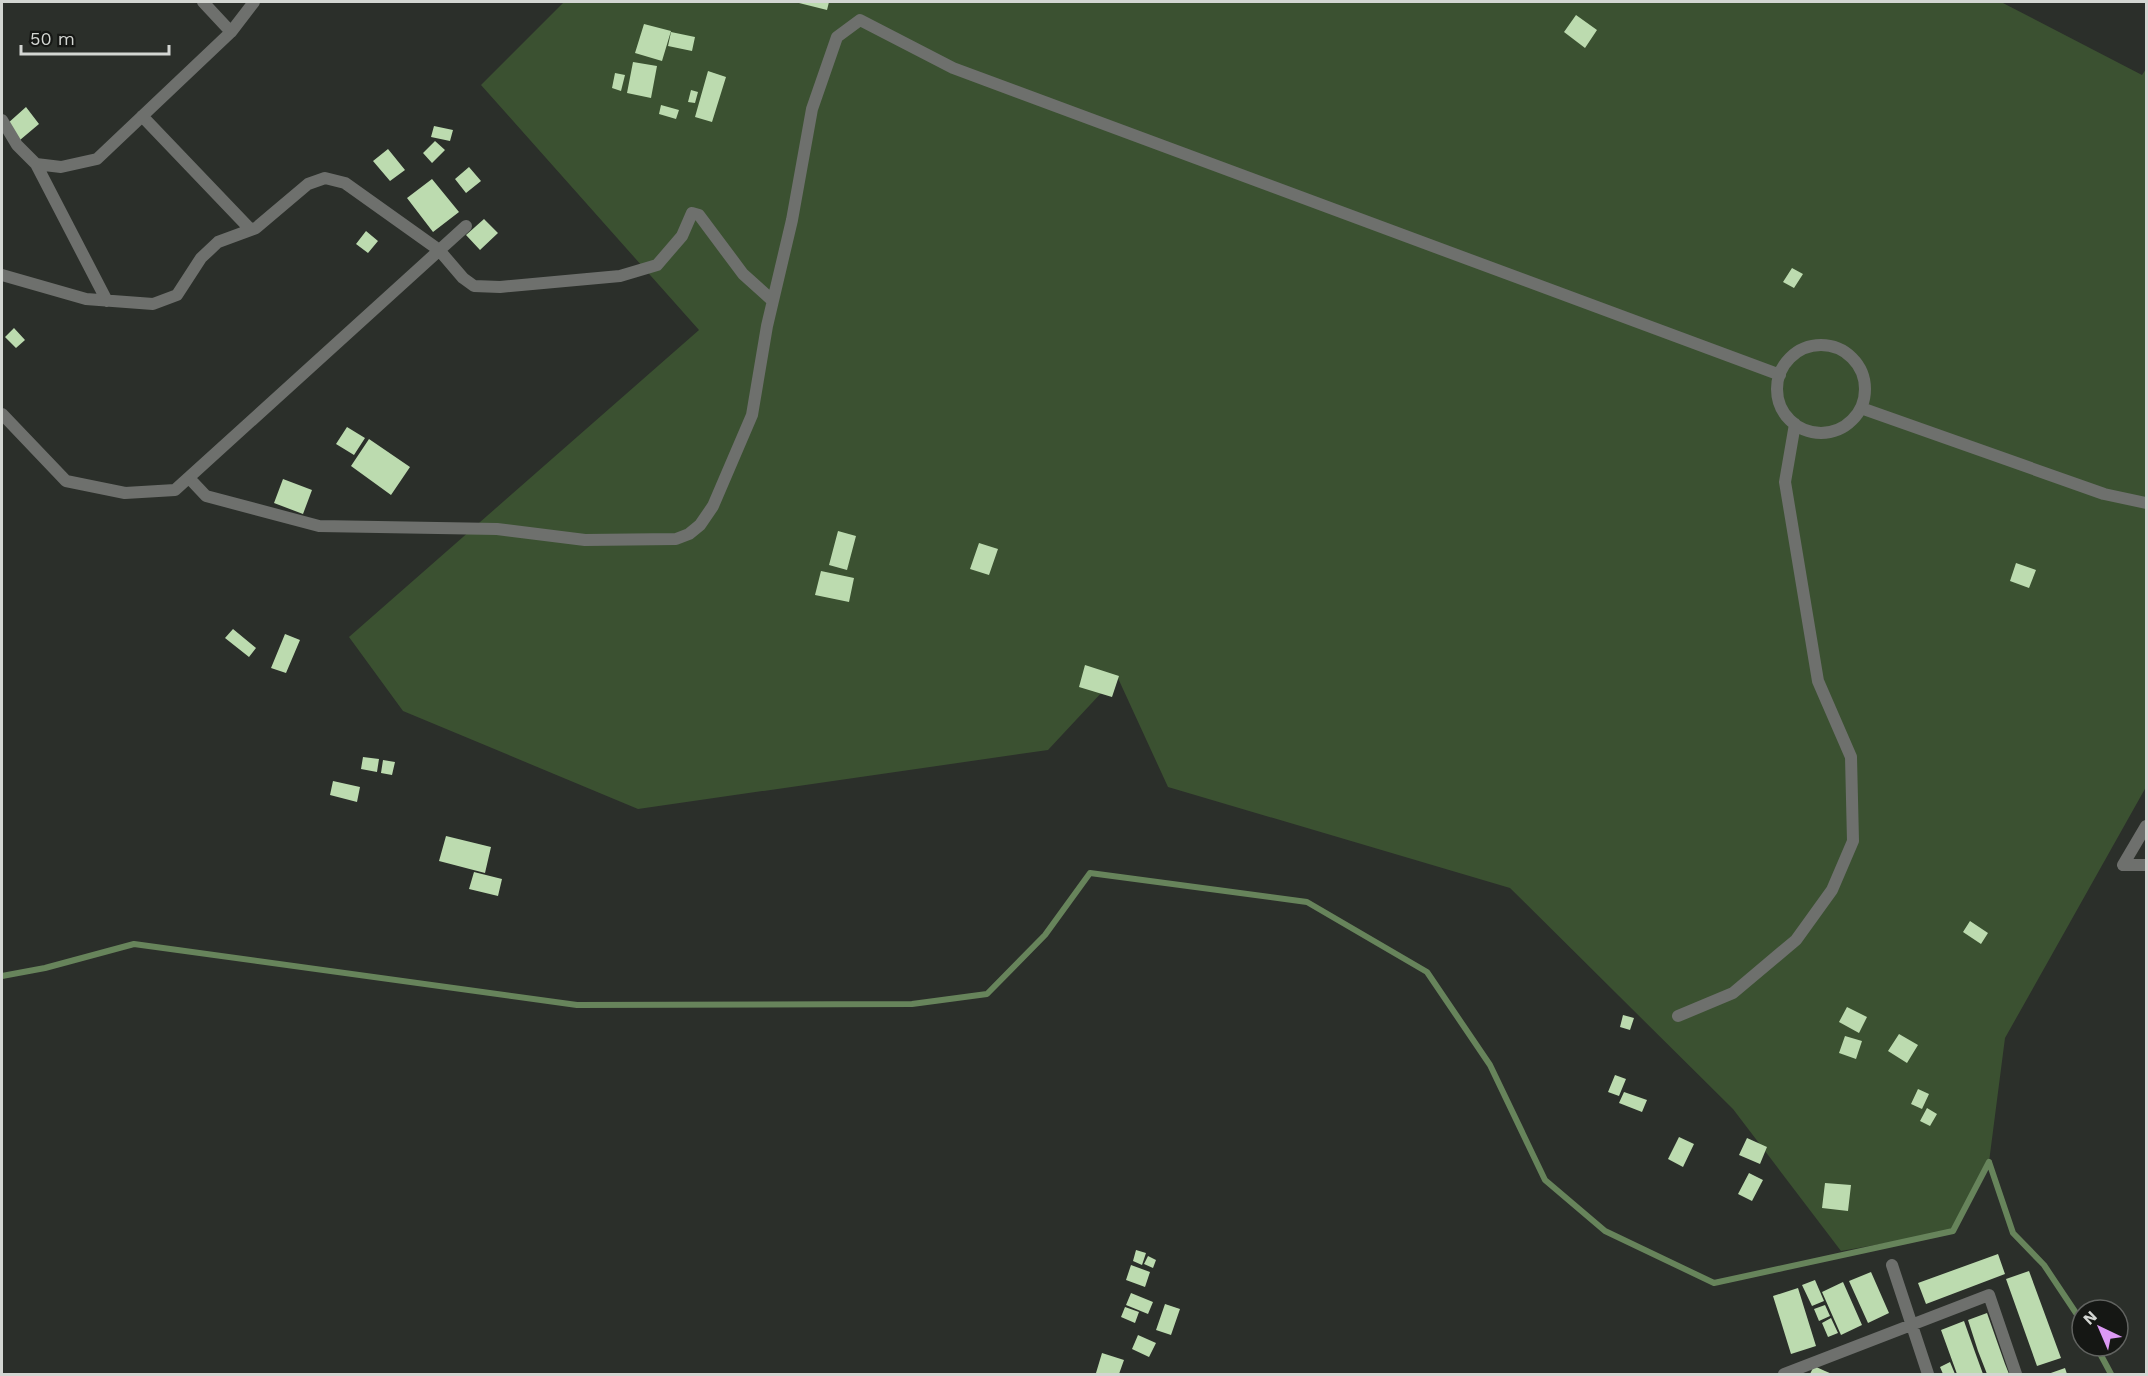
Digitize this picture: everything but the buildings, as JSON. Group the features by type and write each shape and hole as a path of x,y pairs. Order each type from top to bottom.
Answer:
{"street":[{"path":"203,2 231,32"},
{"path":"36,164 61,167 97,159 231,32 254,2"},
{"path":"189,478 206,496 319,526 496,529 585,540 676,539 689,534 700,525 714,506 752,415 812,109 837,37 860,20 953,68 1780,375"},
{"path":"142,116 251,230"},
{"path":"2,120 17,145 36,164 107,300"},
{"path":"2,275 86,299 153,303 177,295 201,258 218,242 251,230 308,184 325,178 345,183 439,250 463,278 474,286 500,287 620,276 657,265 682,236 690,216 696,213 743,274 773,301"},
{"path":"2,414 66,482 125,493 175,490 466,226"},
{"path":"1815,346 1838,348 1848,354 1862,373 1864,396 1861,408 1847,424 1826,433 1805,430 1795,424 1781,407 1778,386 1785,364 1803,349 1815,346"},
{"path":"1861,408 2103,494 2146,503"},
{"path":"1678,1016 1733,993 1796,940 1832,890 1853,842 1851,757 1818,681 1785,482 1795,424"},
{"path":"2146,826 2123,865 2146,865"},
{"path":"1892,1265 1928,1374"},
{"path":"1784,1374 1989,1295 2016,1374"}],"green space":[{"path":"564,2 2001,2 2142,75 2146,69 2146,787 2005,1038 1989,1162 1953,1231 1841,1251 1733,1109 1510,888 1168,787 1117,676 1048,750 638,809 403,711 349,637 699,330 481,85"}],"waterway":[{"path":"2,976 45,968 134,944 577,1005 912,1004 987,994 1045,935 1090,873 1307,902 1427,972 1490,1065 1545,1180 1605,1231 1714,1283 1953,1231 1989,1162"},
{"path":"1989,1162 2013,1233 2044,1265 2070,1304"},
{"path":"2102,1358 2111,1374"}]}
